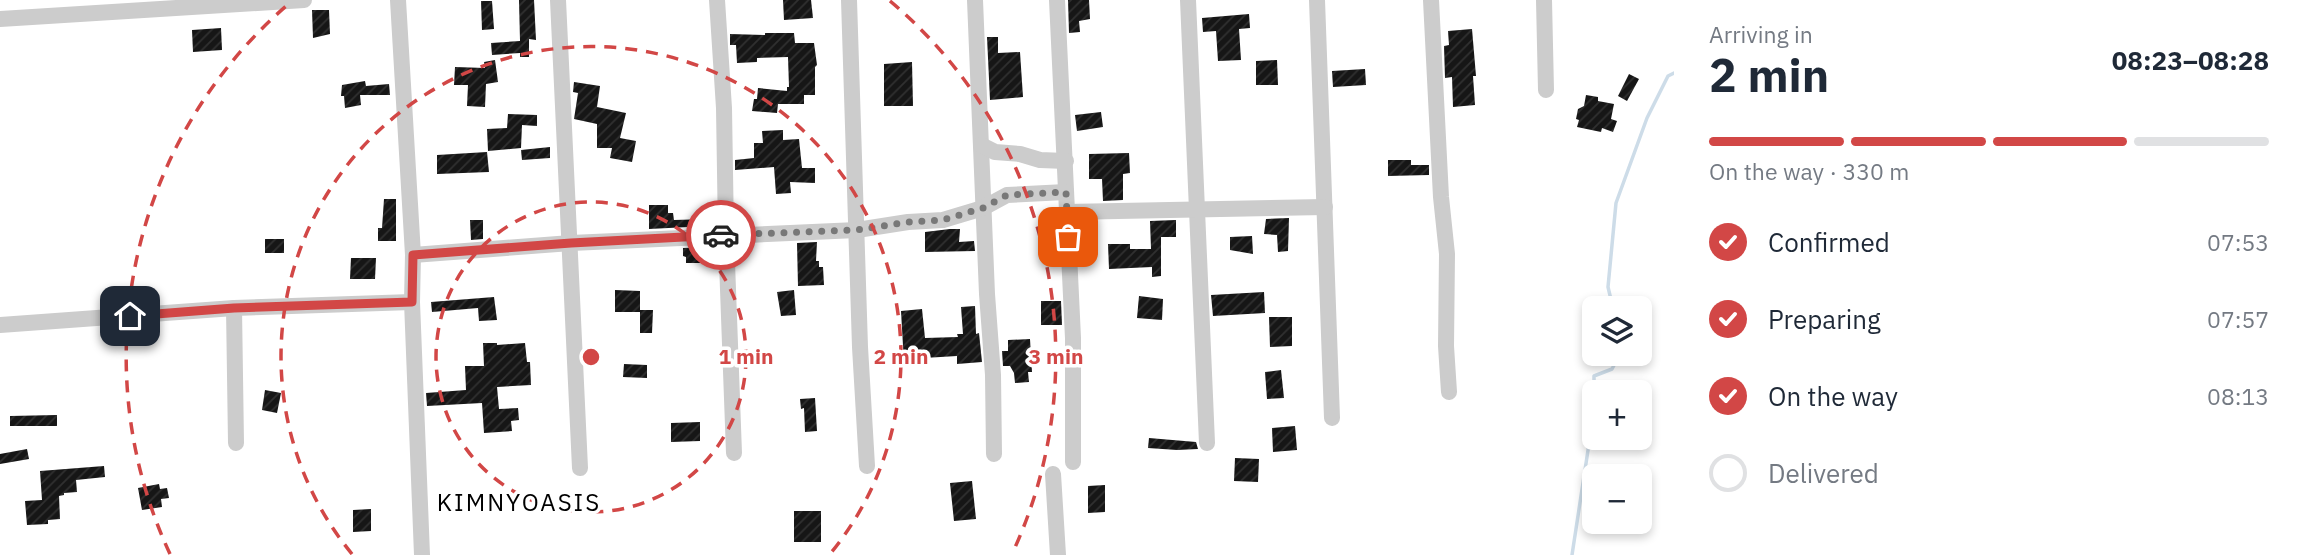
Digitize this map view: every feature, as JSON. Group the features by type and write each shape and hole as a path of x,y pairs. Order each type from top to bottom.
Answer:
{"street":[{"path":"0,19 97,7 304,0"},
{"path":"398,0 413,255 412,302 422,555"},
{"path":"558,0 580,468"},
{"path":"717,0 724,108 734,453"},
{"path":"849,0 860,347 867,466"},
{"path":"975,0 993,375 994,454"},
{"path":"1056,0 1073,338 1073,462"},
{"path":"1188,0 1207,443"},
{"path":"1317,0 1332,418"},
{"path":"1431,0 1441,197 1447,254 1446,346 1449,392"},
{"path":"1544,0 1546,90"},
{"path":"981,145 995,152 1020,154 1040,160 1066,161"},
{"path":"413,255 726,234 857,230 943,220 983,208 1007,195 1066,192"},
{"path":"1067,212 1325,207"},
{"path":"0,326 234,308 412,302"},
{"path":"234,308 236,443"},
{"path":"1053,474 1058,555"}],"building":[{"path":"519,0 534,0 536,40 529,39 529,57 520,57 520,53 492,55 491,43 520,41"},
{"path":"783,0 811,0 813,18 784,20"},
{"path":"1068,0 1089,0 1090,19 1079,21 1080,32 1069,33"},
{"path":"481,1 492,1 494,29 482,30"},
{"path":"312,10 329,10 330,34 313,38"},
{"path":"1249,14 1250,28 1239,29 1241,60 1218,61 1216,31 1203,32 1202,18"},
{"path":"221,28 222,50 193,52 192,30"},
{"path":"1472,29 1476,76 1473,76 1475,105 1453,107 1452,77 1445,78 1444,46 1449,45 1448,31"},
{"path":"794,33 795,43 814,43 817,65 815,95 804,95 804,104 778,104 777,113 752,111 758,88 787,91 788,57 757,58 757,62 737,63 736,45 730,45 730,34"},
{"path":"987,37 998,37 998,53 1020,52 1023,97 990,100"},
{"path":"495,60 498,82 486,84 485,107 467,106 468,85 454,85 455,67 485,68 484,62"},
{"path":"1277,60 1278,85 1256,85 1256,61"},
{"path":"912,62 913,106 884,106 884,64"},
{"path":"1365,69 1366,85 1333,87 1332,71"},
{"path":"1629,74 1639,79 1627,101 1618,96"},
{"path":"365,81 366,86 389,84 390,95 360,95 361,105 345,108 344,96 341,96 342,85"},
{"path":"574,82 600,86 597,107 626,113 620,138 636,141 632,162 610,158 612,148 597,148 597,124 574,119 578,93 573,92"},
{"path":"1586,95 1614,104 1611,119 1617,121 1613,132 1602,128 1601,132 1577,127 1578,109 1584,106"},
{"path":"1101,112 1103,127 1077,131 1075,115"},
{"path":"508,114 537,115 537,126 522,125 521,148 488,151 487,129 507,128"},
{"path":"783,130 783,140 799,139 802,168 815,168 815,183 790,182 791,193 776,194 774,167 735,170 735,160 754,158 754,143 763,143 762,131"},
{"path":"550,147 550,158 522,160 521,150"},
{"path":"487,152 489,172 437,174 437,155"},
{"path":"1129,153 1130,173 1123,174 1123,200 1103,201 1102,179 1089,179 1089,154"},
{"path":"1388,160 1411,160 1411,165 1429,165 1429,175 1388,176"},
{"path":"384,199 396,199 396,241 378,241 378,228 382,228"},
{"path":"649,205 668,205 668,213 673,213 674,220 708,219 708,226 649,229"},
{"path":"1289,218 1288,251 1278,252 1277,235 1264,234 1266,219"},
{"path":"470,220 483,220 483,239 471,240"},
{"path":"1176,220 1176,237 1161,237 1161,276 1152,277 1152,267 1109,269 1108,244 1130,244 1130,249 1151,249 1150,221"},
{"path":"960,229 959,242 974,241 975,251 925,252 925,232"},
{"path":"1252,236 1253,254 1230,250 1230,237"},
{"path":"265,239 284,239 284,253 265,253"},
{"path":"817,242 816,261 819,261 819,267 823,267 824,285 798,286 797,243"},
{"path":"715,247 715,259 707,259 707,263 686,263 686,257 683,256 683,248"},
{"path":"351,258 376,258 375,279 350,279"},
{"path":"615,290 640,291 640,312 615,312"},
{"path":"794,290 796,315 781,316 777,292"},
{"path":"1264,292 1265,313 1213,316 1211,295"},
{"path":"1139,296 1163,299 1162,320 1137,318"},
{"path":"494,297 497,320 479,321 478,308 432,312 431,302"},
{"path":"1041,301 1061,301 1062,325 1041,325"},
{"path":"975,306 976,334 979,333 982,362 957,364 957,356 924,358 925,362 904,363 901,311 922,309 925,338 958,337 957,334 963,334 961,307"},
{"path":"640,310 653,310 652,333 640,333"},
{"path":"1269,317 1292,317 1292,346 1270,347"},
{"path":"1030,339 1032,372 1028,372 1029,382 1015,383 1010,366 1003,366 1002,351 1008,351 1008,340"},
{"path":"483,343 525,343 527,362 530,362 531,385 497,387 499,409 518,408 519,420 511,421 512,431 484,433 482,403 427,406 426,393 466,390 465,366 484,366"},
{"path":"624,364 647,365 647,378 623,377"},
{"path":"1281,370 1284,398 1267,399 1265,372"},
{"path":"265,390 281,393 277,413 262,410"},
{"path":"815,398 817,431 805,432 804,408 801,409 800,399"},
{"path":"57,415 57,426 10,426 10,416"},
{"path":"700,422 700,441 671,442 671,423"},
{"path":"1295,426 1297,450 1273,452 1272,428"},
{"path":"1149,438 1196,442 1198,449 1148,448"},
{"path":"27,449 29,459 0,464 0,454"},
{"path":"1235,458 1259,459 1258,482 1234,481"},
{"path":"104,466 105,477 76,480 77,492 59,496 60,519 48,520 48,524 27,525 25,501 42,500 40,471"},
{"path":"972,481 976,519 954,521 950,483"},
{"path":"159,484 160,489 167,488 169,498 161,499 162,507 142,510 138,488"},
{"path":"1105,485 1105,512 1088,513 1088,486"},
{"path":"371,509 371,531 353,532 353,510"},
{"path":"794,511 821,511 821,542 794,542"}],"waterway":[{"path":"1610,296 1608,287 1616,203 1647,118 1668,76 1674,73"},
{"path":"1594,380 1594,376 1614,366"},
{"path":"1572,555 1588,450"}],"way so far":[{"path":"721,235 857,230 908,222 928,222 983,208 1007,195 1066,192 1068,237"}],"district":[{"name":"KIMNYOASIS","path":"519,502"}],"route":[{"path":"130,316 234,308 412,302 413,255 721,235"}]}
